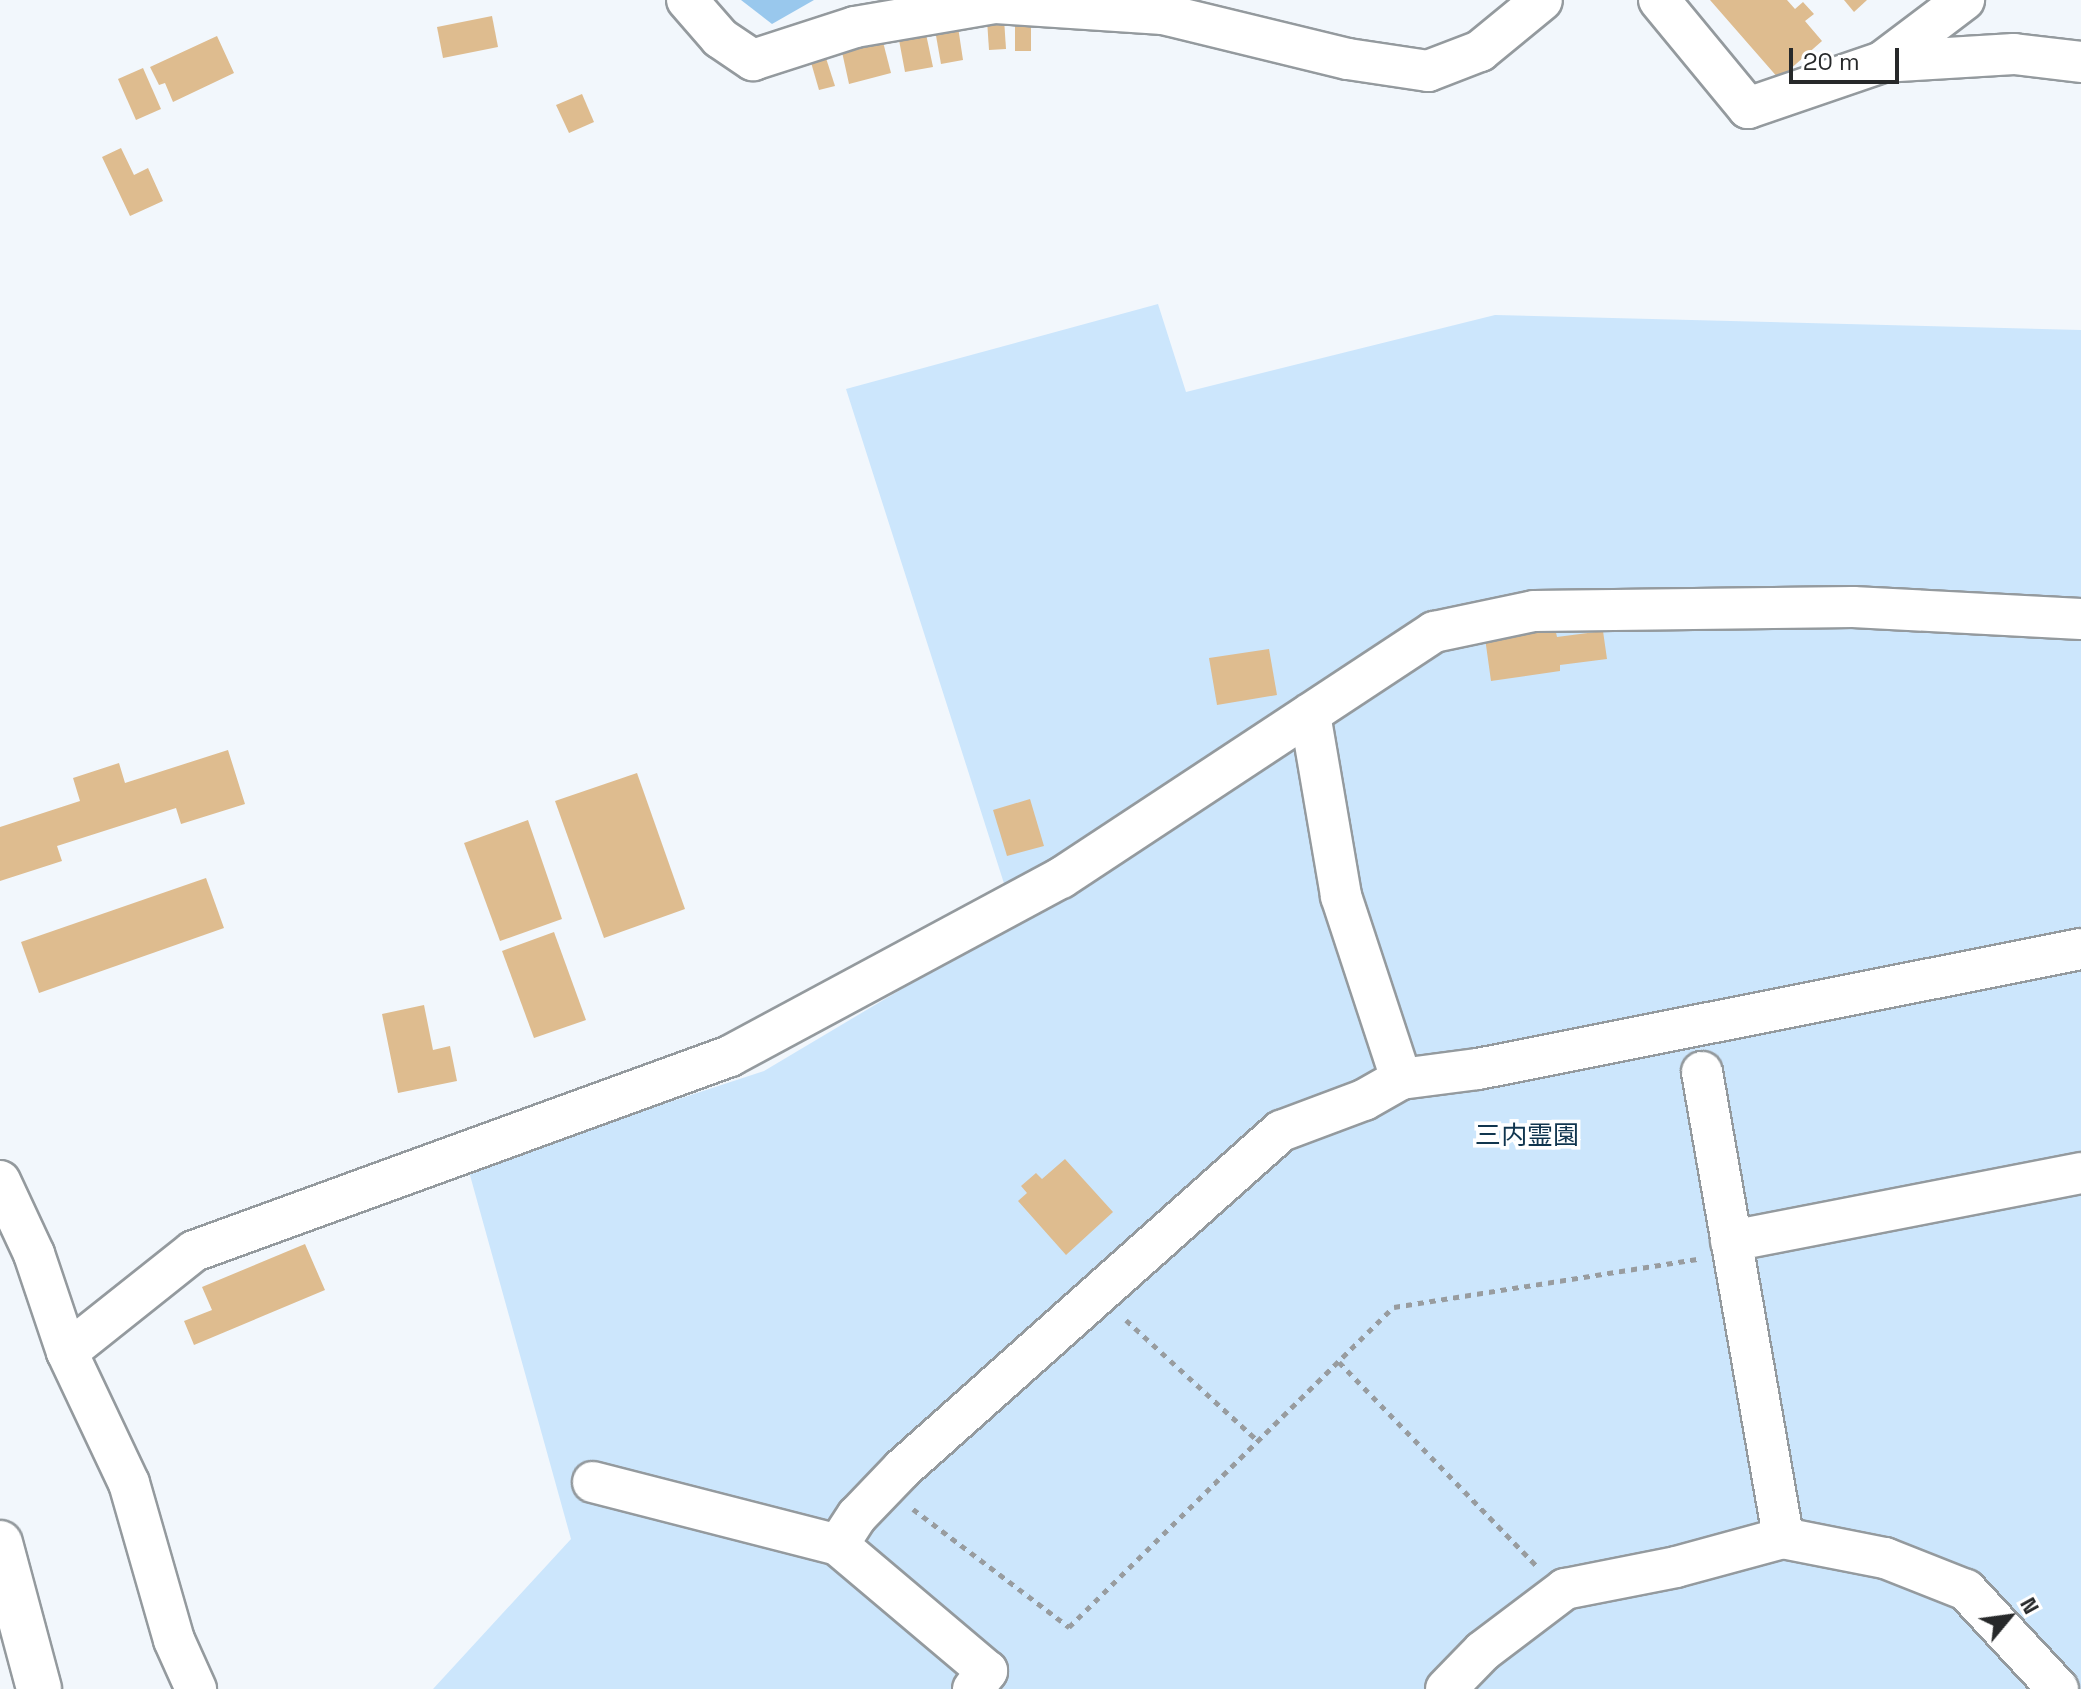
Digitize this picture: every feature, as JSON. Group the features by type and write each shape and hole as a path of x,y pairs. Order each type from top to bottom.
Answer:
{"highway":[{"path":"0,1543 39,1689"}],"street":[{"path":"687,0 720,38 753,60 855,27 996,3 1163,7 1348,59 1428,71 1480,51 1542,0"},
{"path":"1659,0 1748,108 1882,62 2014,54 2081,62"},
{"path":"1882,62 1964,0"},
{"path":"67,1352 194,1251 730,1056 1061,878 1434,632 1534,611 1853,607 2081,619"},
{"path":"1310,714 1341,896 1401,1079"},
{"path":"838,1545 857,1516 885,1487 1281,1131 1364,1100 1401,1079 1478,1069 2081,949"},
{"path":"1702,1072 1783,1538"},
{"path":"1732,1247 2081,1173"},
{"path":"0,1181 34,1254 67,1352 129,1483 174,1640 196,1689"},
{"path":"593,1482 838,1545 987,1671 973,1689"},
{"path":"1446,1689 1483,1651 1565,1589 1676,1567 1783,1538 1885,1558 1966,1590 2058,1689"}],"path":[{"path":"885,1487 1069,1627 1394,1307 1732,1247"},
{"path":"1098,1295 1258,1441"},
{"path":"1339,1362 1535,1564 1550,1600"}],"green space":[{"name":"三内霊園","path":"1158,304 1186,392 1495,315 2081,330 2081,1689 433,1689 571,1539 468,1168 764,1071 1016,921 846,389"}],"shaded area":[{"path":"741,0 814,0 772,24"}],"building":[{"path":"1710,0 1787,0 1795,9 1803,2 1814,14 1805,21 1822,41 1779,79"},
{"path":"1844,0 1867,0 1854,12"},
{"path":"492,16 498,47 443,58 437,27"},
{"path":"1004,19 1006,49 989,50 987,20"},
{"path":"1015,25 1031,25 1031,51 1015,51"},
{"path":"958,27 963,60 941,64 935,30"},
{"path":"926,34 933,67 905,72 899,40"},
{"path":"217,36 234,73 173,102 165,83 159,85 150,67"},
{"path":"883,42 891,73 849,84 842,52"},
{"path":"825,55 835,86 819,90 810,59"},
{"path":"143,68 161,109 136,120 118,79"},
{"path":"582,94 594,122 569,133 556,105"},
{"path":"121,148 134,175 148,168 163,201 130,216 102,157"},
{"path":"1555,628 1557,637 1603,631 1607,659 1560,665 1560,671 1491,681 1485,638"},
{"path":"1269,649 1277,695 1217,705 1209,658"},
{"path":"228,750 245,804 181,824 176,808 57,846 62,861 0,881 0,827 80,801 73,778 119,763 125,783"},
{"path":"637,773 685,909 604,938 555,801"},
{"path":"1030,799 1044,846 1007,856 993,810"},
{"path":"528,820 562,919 500,941 464,843"},
{"path":"206,878 224,928 39,993 21,942"},
{"path":"554,932 586,1020 534,1038 502,951"},
{"path":"424,1005 433,1050 450,1046 457,1081 398,1093 382,1014"},
{"path":"1065,1159 1113,1212 1066,1255 1018,1201 1027,1193 1021,1186 1036,1173 1042,1179"},
{"path":"305,1244 325,1290 194,1345 184,1321 212,1310 202,1287"}]}
